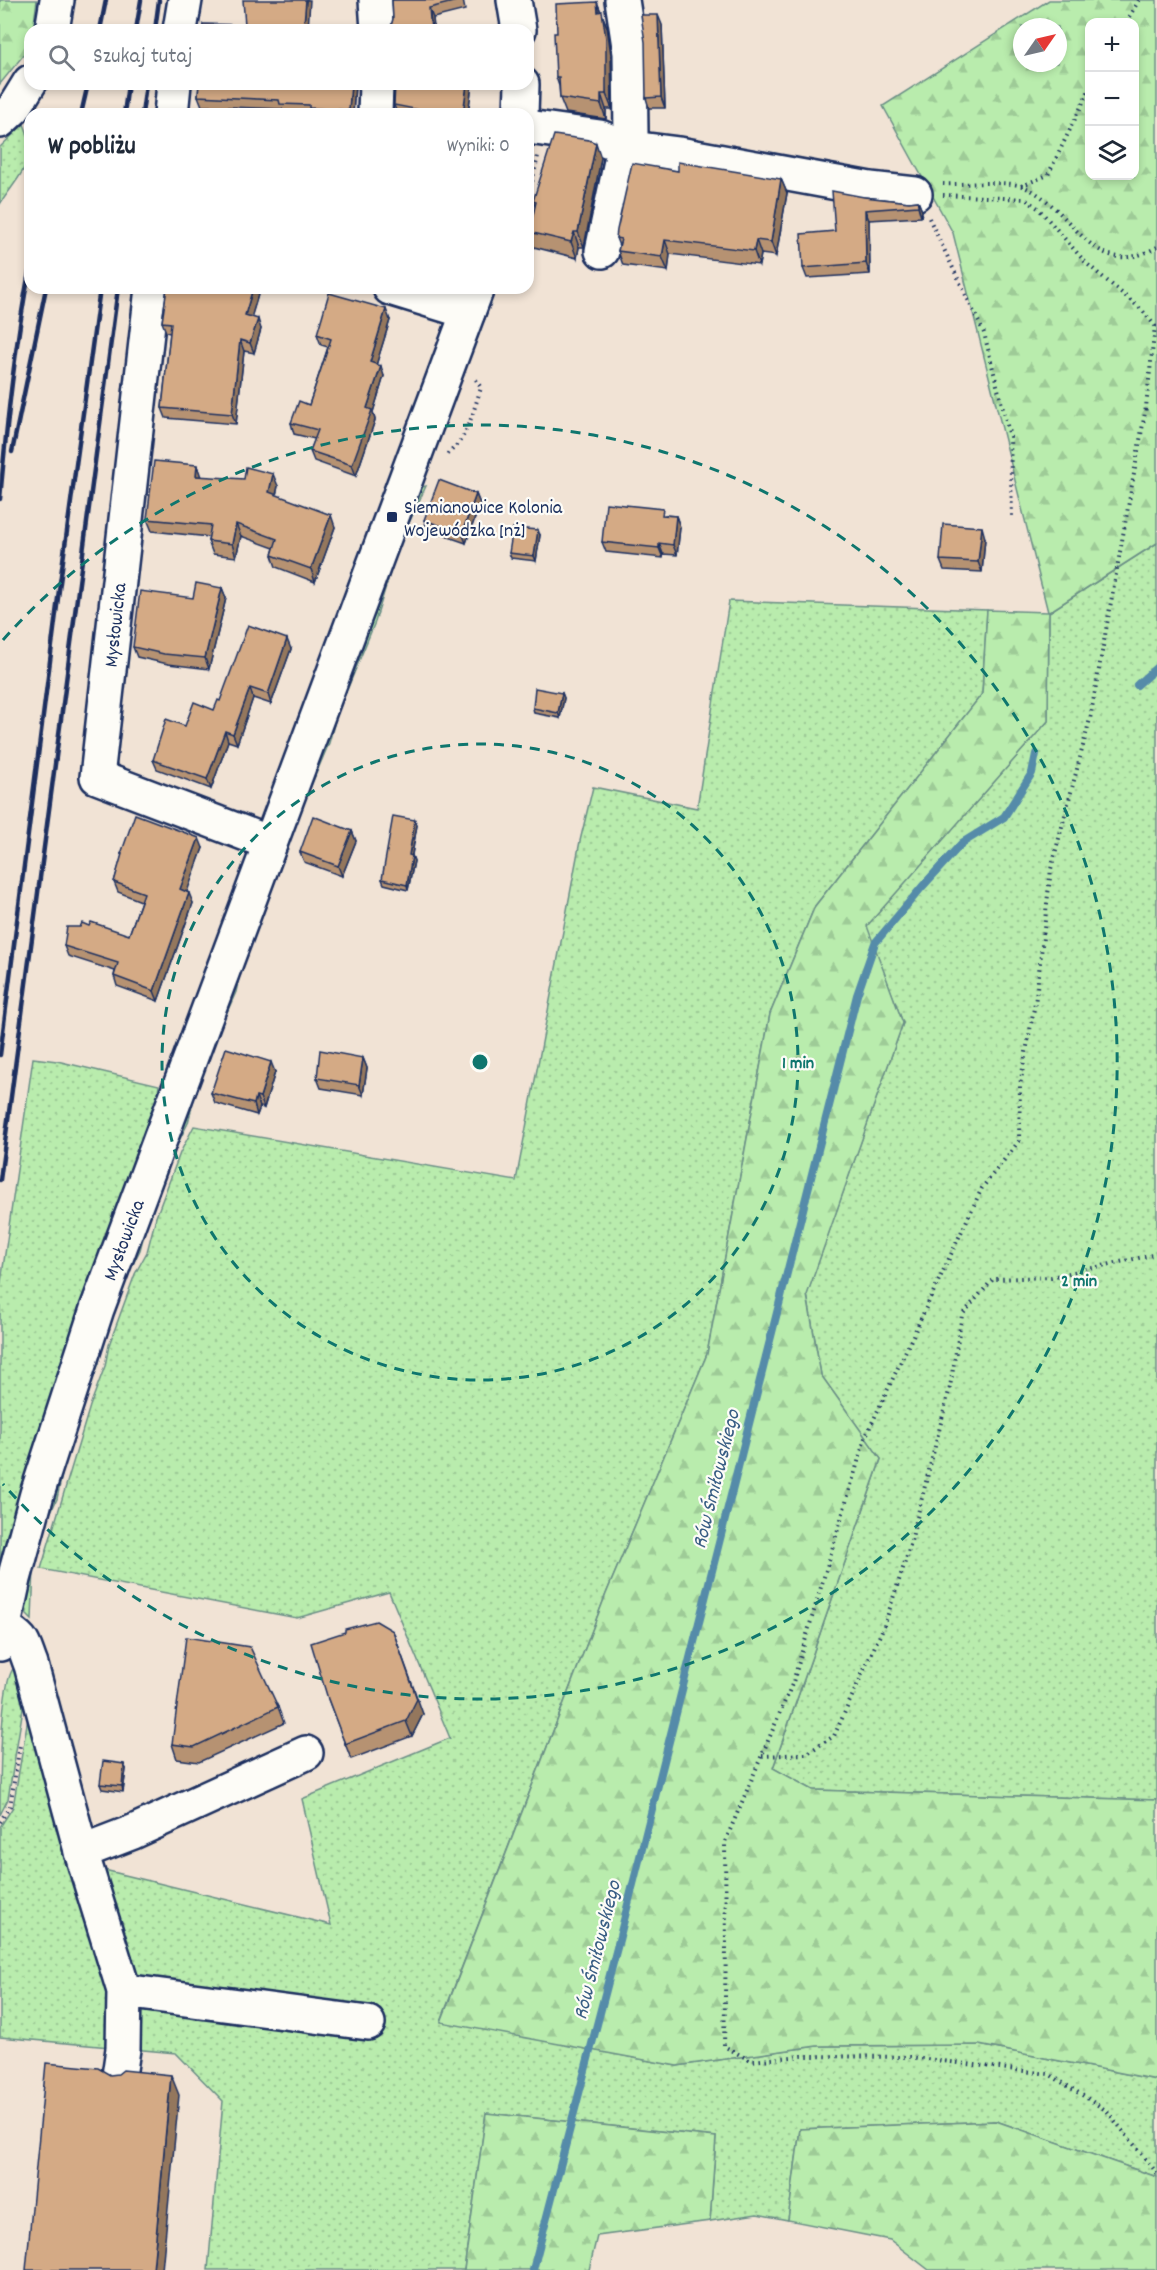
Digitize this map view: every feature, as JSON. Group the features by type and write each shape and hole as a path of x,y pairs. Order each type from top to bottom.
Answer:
{"street":[{"path":"53,24 57,0"},
{"path":"181,24 185,0"},
{"path":"376,0 378,24"},
{"path":"514,0 518,24"},
{"path":"602,251 627,141 630,53 622,0"},
{"path":"0,121 14,108 25,90"},
{"path":"172,108 173,90"},
{"path":"375,108 376,90"},
{"path":"523,90 527,108"},
{"path":"534,124 627,141 679,154 870,189 915,194"},
{"name":"Mysłowicka","path":"151,294 97,777 270,843"},
{"name":"Mysłowicka","path":"2,1636 37,1494 73,1379 108,1279 473,300 432,294"},
{"path":"2,1636 17,1635 31,1665 81,1852 124,1991 123,2049 119,2076"},
{"path":"81,1852 134,1832 306,1753"},
{"path":"124,1991 368,2023"}],"path":[{"path":"1128,18 1139,0"},
{"path":"1020,186 1048,175 1085,96"},
{"path":"915,194 1025,200 1038,208 1086,263 1156,324 1146,406 1090,719 1051,869 1036,997 1020,1084 1019,1141 982,1188 865,1438 793,1682 725,1842 724,2046 751,2061 802,2056 910,2057 1049,2074 1107,2111 1157,2173"},
{"path":"915,194 935,229 984,333 1010,437 1012,516"},
{"path":"442,458 458,445 463,437 481,388 473,376"},
{"path":"762,1756 806,1754 834,1736 884,1626 908,1553 946,1406 962,1315 993,1279 1052,1277 1157,1254"}],"green space":[{"path":"0,0 37,0 34,24 24,24 24,54 0,84"},
{"path":"1049,0 1157,0 1157,543 1049,612 1048,721 867,926 903,1023 807,1295 821,1375 881,1459 773,1768 813,1790 1157,1800 1157,2080 979,2045 817,2046 677,2066 441,2022 606,1594 707,1354 770,1014 815,906 982,694 987,610 1048,612 953,233 883,106 1013,23 1013,72 1067,72 1067,18 1021,18"},
{"path":"24,124 24,169 0,204 0,147"},
{"path":"426,486 398,547 375,622 345,695 341,693 417,488"},
{"path":"1157,543 1157,1800 813,1790 773,1768 881,1459 821,1375 807,1294 903,1023 866,926 1048,721 1049,612"},
{"path":"729,601 987,610 982,694 815,906 770,1014 707,1354 606,1594 441,2021 677,2066 817,2046 979,2045 1157,2080 1157,2177 996,2121 800,2129 788,2220 757,2214 710,2221 716,2137 486,2113 464,2270 208,2270 223,2101 176,2053 0,2037 0,1827 13,1807 30,1706 92,1867 331,1925 302,1799 450,1738 389,1592 297,1618 41,1569 90,1406 105,1366 109,1345 135,1274 147,1252 156,1217 180,1153 194,1126 516,1181 580,841 593,787 697,808"},
{"path":"332,716 336,717 329,743 305,800 302,796"},
{"path":"242,964 236,992 215,1039"},
{"path":"33,1058 57,1061 159,1085 156,1109 0,1576 0,1289"},
{"path":"196,1089 188,1123 173,1153 153,1205"},
{"path":"150,1213 140,1250 128,1274 102,1343 99,1363 63,1469 57,1499 47,1520 34,1566 32,1620 27,1615 25,1596 80,1400"},
{"path":"14,1668 17,1669 26,1690 8,1799 0,1815 3,1714 9,1677"},
{"path":"486,2113 716,2137 710,2221 597,2236 589,2270 464,2270"},
{"path":"996,2121 1157,2177 1157,2270 929,2270 890,2240 788,2220 800,2129"}],"building":[{"path":"243,0 306,0 304,24 245,24"},
{"path":"392,0 461,0 429,8 430,24 392,24"},
{"path":"597,2 598,12 602,11 606,39 606,94 601,94 601,104 560,98 559,77 556,77 554,33 557,33 556,4"},
{"path":"641,15 658,15 661,97 646,98 645,42"},
{"path":"198,90 351,90 349,108 309,108 309,105 280,104 279,100 198,96"},
{"path":"395,90 466,90 464,108 410,108 394,105"},
{"path":"554,135 596,143 578,232 574,232 571,242 534,233 536,202 534,198"},
{"path":"678,162 781,179 771,242 756,240 754,251 665,240 662,257 618,251 621,239 616,238 617,230 632,163 678,171"},
{"path":"832,191 864,197 918,201 918,206 865,210 866,263 803,268 801,234 835,231"},
{"path":"166,294 251,294 245,315 258,319 250,343 240,340 232,414 162,408 171,323 162,322"},
{"path":"329,294 386,309 370,362 381,366 367,408 372,410 352,465 310,451 318,430 291,423 299,401 309,405 331,339 317,334"},
{"path":"154,461 197,465 196,476 244,479 246,467 273,474 269,492 331,515 311,569 272,555 277,539 236,524 232,544 208,541 211,525 147,519"},
{"path":"439,480 476,494 462,533 424,520"},
{"path":"606,503 663,509 662,515 676,516 673,545 659,543 659,548 602,542"},
{"path":"943,524 982,527 978,562 940,560"},
{"path":"513,528 538,530 534,556 509,553"},
{"path":"196,583 222,588 205,658 164,654 133,647 140,591 193,598"},
{"path":"248,625 287,639 268,694 250,688 233,734 225,731 207,779 153,760 166,719 185,726 194,702 214,710 218,700 220,701"},
{"path":"535,688 562,693 558,713 533,708"},
{"path":"135,814 199,838 180,889 189,893 154,991 114,976 118,963 64,946 67,927 80,927 82,923 89,926 91,922 129,935 144,893 114,882"},
{"path":"313,816 352,831 338,866 300,852"},
{"path":"393,816 415,820 407,885 382,879"},
{"path":"226,1048 271,1062 260,1097 256,1096 254,1104 211,1093"},
{"path":"320,1050 363,1058 359,1085 317,1078"},
{"path":"376,1621 393,1631 417,1699 406,1721 345,1744 311,1643 345,1632 345,1629"},
{"path":"186,1637 250,1647 278,1707 194,1747 172,1744"},
{"path":"103,1761 124,1764 122,1786 100,1784"},
{"path":"46,2063 98,2068 110,2075 118,2074 123,2070 171,2075 153,2270 26,2270"}],"waterway":[{"name":"Rów Śmiłowskiego","path":"1137,685 1157,667"},
{"name":"Rów Śmiłowskiego","path":"533,2270 619,1940 857,995 875,943 962,843 1004,817 1032,773 1036,754"}],"railway":[{"path":"101,24 106,0"},
{"path":"137,24 141,0"},
{"path":"156,24 159,0"},
{"path":"82,108 87,90"},
{"path":"125,108 127,90"},
{"path":"143,108 145,90"},
{"path":"0,499 12,383 25,294"},
{"path":"12,452 45,294"},
{"path":"0,1055 99,294"},
{"path":"0,1180 117,294"}],"place":[{"name":"Siemianowice Kolonia Wojewódzka [nż]","path":"392,517"}]}
